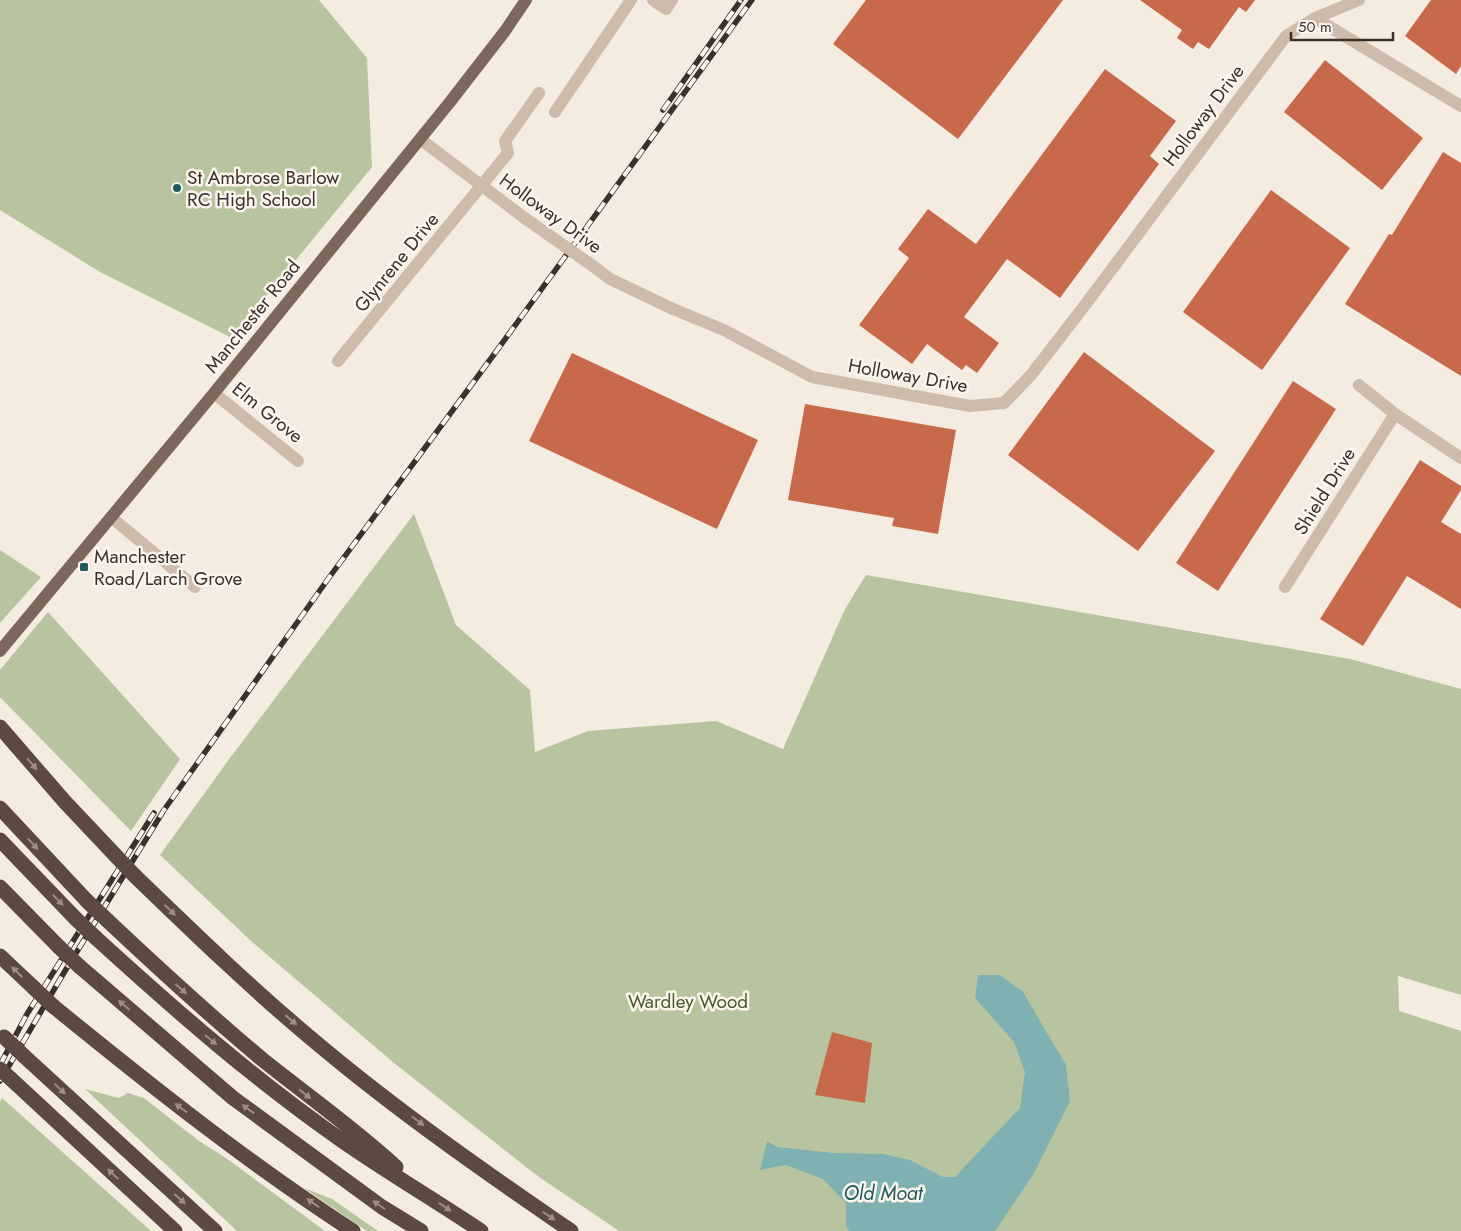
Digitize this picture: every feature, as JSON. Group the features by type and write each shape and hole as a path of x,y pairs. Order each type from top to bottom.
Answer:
{"highway":[{"path":"0,727 65,802 135,876 188,928 320,1045 396,1105 492,1176 571,1231"},
{"path":"0,808 87,901 175,984 304,1093 368,1141 423,1192"},
{"path":"0,832 14,854"},
{"path":"0,840 76,919 202,1033 271,1088 345,1143 481,1231"},
{"path":"0,887 79,966 233,1098 382,1207 420,1231"},
{"path":"0,956 53,1006 142,1079 232,1147 353,1231"},
{"path":"2,1035 215,1231"},
{"path":"0,1069 175,1231"}],"main road":[{"name":"Manchester Road","path":"0,651 214,393 420,139 494,45 526,0"}],"street":[{"path":"555,112 632,0"},
{"path":"653,0 669,4"},
{"name":"Holloway Drive","path":"420,139 482,187 610,278 672,309 724,330 812,377 970,406 1004,403 1031,375 1082,309 1286,36 1315,18 1359,0"},
{"path":"1315,18 1461,106"},
{"name":"Glynrene Drive","path":"338,361 508,153 505,141 539,93"},
{"path":"1359,385 1395,414 1461,458"},
{"name":"Elm Grove","path":"214,393 298,461"},
{"name":"Shield Drive","path":"1285,587 1395,414"},
{"path":"111,517 195,587"}],"green space":[{"name":"St Ambrose Barlow RC High School","path":"0,0 319,0 367,58 372,167 232,338 100,272 0,210"},
{"name":"Wardley Wood","path":"414,514 456,625 530,690 535,752 588,731 716,721 783,749 845,609 866,575 1350,659 1461,689 1461,995 1398,976 1399,1011 1461,1031 1461,1231 619,1231 539,1177 394,1063 250,940 160,855 227,762"},
{"path":"0,550 41,577 0,623"},
{"path":"48,612 180,759 131,831 0,697 0,670"},
{"path":"85,1089 119,1098 128,1093 144,1098 199,1141 226,1158 325,1231 237,1231"},
{"path":"2,1098 151,1231 0,1231 0,1102"},
{"path":"304,1188 332,1199 378,1231 367,1231"}],"water":[{"name":"Old Moat","path":"978,975 1000,975 1023,992 1066,1065 1070,1101 1033,1175 995,1231 849,1231 846,1226 846,1203 823,1179 786,1165 760,1170 767,1141 777,1147 834,1153 883,1154 910,1160 943,1177 955,1177 1020,1108 1025,1072 1014,1042 975,998"}],"building":[{"path":"866,0 1063,0 958,139 833,44"},
{"path":"1140,0 1255,0 1246,12 1239,7 1209,49 1198,42 1193,49 1177,38 1182,30"},
{"path":"1431,0 1461,0 1461,66 1456,74 1405,36"},
{"path":"1325,60 1423,138 1382,190 1284,112"},
{"path":"1105,69 1176,121 1150,156 1159,164 1060,298 1007,259 964,317 999,343 977,373 966,365 962,370 927,344 912,364 859,325 909,258 898,249 928,209 976,244"},
{"path":"1443,152 1461,163 1461,376 1345,304 1389,234 1392,235"},
{"path":"1271,190 1350,248 1262,370 1183,312"},
{"path":"1084,352 1215,451 1138,551 1008,455"},
{"path":"572,353 758,440 717,529 529,441"},
{"path":"1293,381 1336,409 1218,591 1176,563"},
{"path":"805,404 956,430 938,534 892,526 894,518 788,500"},
{"path":"1420,460 1461,486 1461,490 1441,522 1461,534 1461,609 1407,576 1363,646 1320,619"},
{"path":"832,1032 872,1043 865,1103 815,1095"}],"railway":[{"path":"663,110 741,0"},
{"path":"0,1081 164,810 328,579 752,0"},
{"path":"0,1065 27,1014 154,813"}],"place":[{"name":"St Ambrose Barlow RC High School","path":"177,188"},
{"name":"Manchester Road/Larch Grove","path":"84,567"}]}
